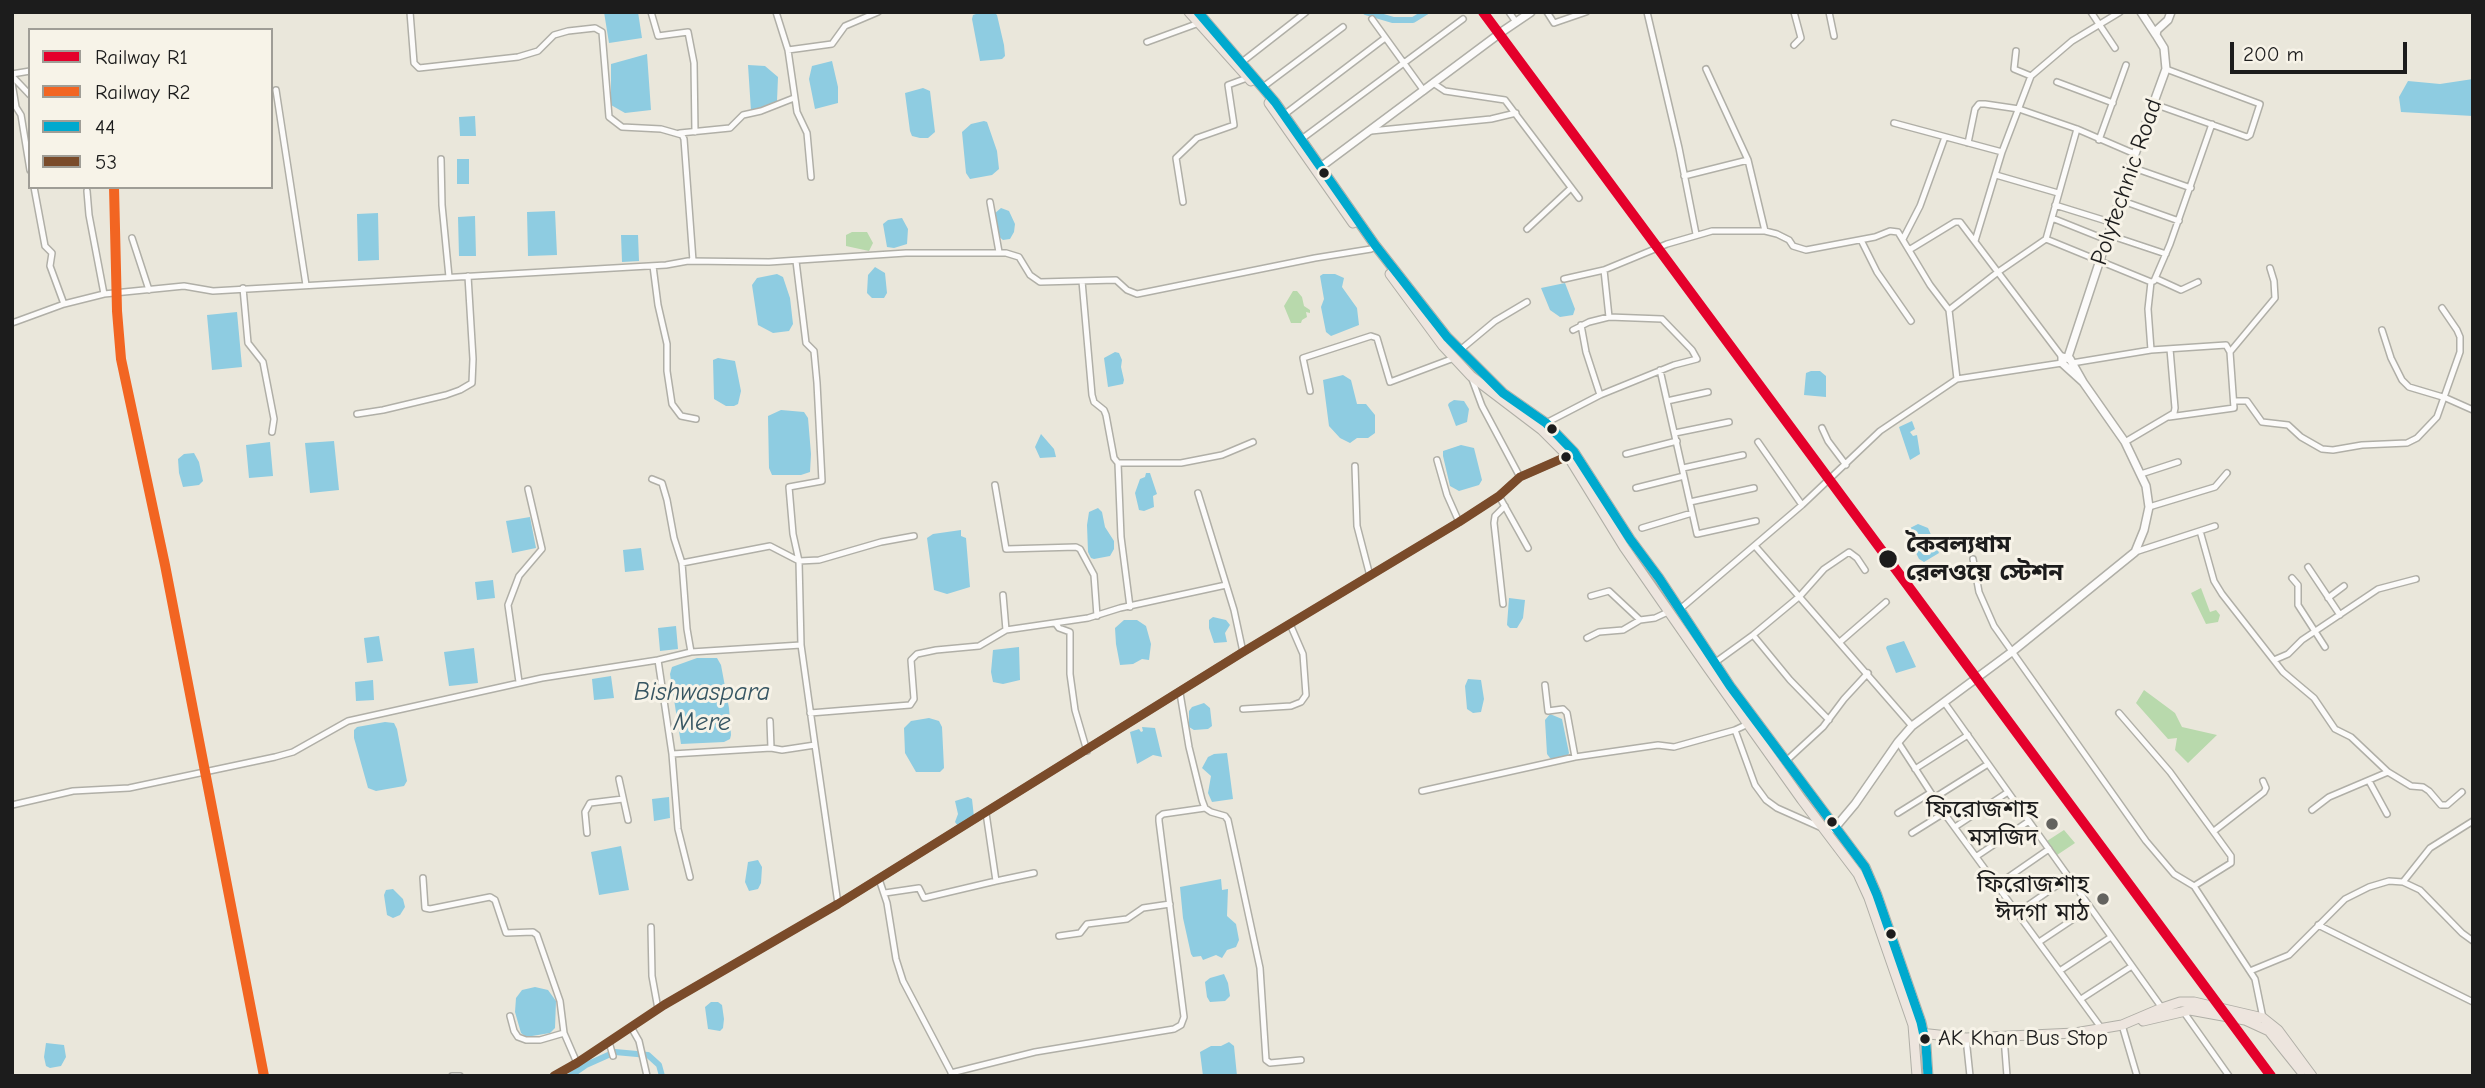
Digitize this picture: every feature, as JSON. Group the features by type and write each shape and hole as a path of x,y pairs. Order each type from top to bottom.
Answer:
{"highway":[{"path":"1195,15 1242,62 1303,138 1375,245 1471,376 1542,430 1567,456 1625,547 1675,610"},
{"path":"1195,15 1270,104 1371,249 1456,354 1503,393 1546,423 1574,452 1748,724 1828,830"},
{"path":"1711,665 1786,762 1860,878 1926,1045 1928,1076"},
{"path":"2126,1023 2179,1002 2194,1002 2263,1023 2282,1035 2312,1076"},
{"path":"1919,1033 1966,1038 2102,1029 2183,1011 2263,1023 2304,1076"},
{"path":"1917,1076 1919,1033"}],"street":[{"path":"410,12 414,63 419,68 518,57 537,51 554,35 595,28 601,32 605,54 609,117 622,127 661,129 677,133 730,128 743,115 794,98"},
{"path":"651,12 658,36 688,32 694,63 695,132"},
{"path":"776,12 788,50 794,98 800,121 807,133 811,177"},
{"path":"788,50 832,44 845,26 878,12"},
{"path":"1242,62 1307,12"},
{"path":"1509,12 1516,22"},
{"path":"1322,166 1531,12"},
{"path":"1547,12 1556,23 1586,12"},
{"path":"1647,12 1696,234"},
{"path":"1794,12 1801,38 1794,45"},
{"path":"1829,12 1834,36"},
{"path":"2091,12 2115,48"},
{"path":"1976,241 2002,152 2031,76 2058,51 2120,12"},
{"name":"Polytechnic Road","path":"2066,360 2166,69 2164,48 2141,12"},
{"path":"2156,35 2171,12"},
{"path":"1147,42 1195,15"},
{"path":"1372,19 1424,90"},
{"path":"1303,138 1463,19"},
{"path":"1263,87 1343,27"},
{"path":"1284,114 1385,38"},
{"path":"2016,51 2014,69 2031,76"},
{"path":"2099,140 2126,65"},
{"path":"1706,69 1748,160 1765,231"},
{"path":"2154,104 2249,137 2260,104 2166,69"},
{"path":"12,75 28,92"},
{"path":"1183,202 1176,158 1197,138 1234,125 1227,85 1248,78"},
{"path":"2057,82 2113,103"},
{"path":"12,83 28,158"},
{"path":"1433,83 1445,90 1505,100 1579,198"},
{"path":"276,90 306,285"},
{"path":"1968,143 1979,104 2019,109 2077,129 2135,154"},
{"path":"1371,131 1492,119 1516,113"},
{"path":"1894,123 2002,152"},
{"path":"2151,350 2148,309 2154,280 2179,221 2212,124"},
{"path":"1949,310 2046,239 2077,129"},
{"path":"677,133 684,139 693,261"},
{"path":"1903,239 1920,206 1945,137"},
{"path":"441,159 442,205 449,277"},
{"path":"1684,176 1748,160"},
{"path":"2131,167 2191,188"},
{"path":"1996,175 2058,193"},
{"path":"1527,229 1571,188"},
{"path":"34,189 45,246 52,253 50,266 64,304"},
{"path":"87,191 104,294"},
{"path":"2120,200 2179,221"},
{"path":"990,202 999,251"},
{"path":"2055,205 2113,223"},
{"path":"2052,218 2108,238 2166,254"},
{"path":"1909,250 1955,222 1960,222 2083,382 2125,442 2141,474 2149,507 2135,552"},
{"path":"1564,279 1604,270 1696,234 1712,231 1765,231 1777,234 1789,240 1793,246 1806,250 1861,240 1890,231 1898,232 1930,285 1949,310 1956,379"},
{"path":"132,238 149,290"},
{"path":"2046,239 2181,290 2199,282"},
{"path":"1861,240 1877,272 1911,321"},
{"path":"12,323 64,304 104,294 190,286 213,290 653,266 693,261 796,261 906,253 999,251 1019,257 1030,275 1040,282 1116,280 1127,290 1144,293 1371,249"},
{"path":"796,261 806,344 814,351 822,481 789,487 793,534 799,561 801,645 838,904"},
{"path":"653,266 667,344 667,371 672,404 681,416 696,419"},
{"path":"2230,352 2275,298 2270,268"},
{"path":"1604,270 1609,317"},
{"path":"357,414 446,395 472,383 474,359 468,276"},
{"path":"1082,281 1092,395 1094,402 1106,415 1114,458 1118,463 1121,537 1130,607"},
{"path":"243,288 248,343 263,362 274,419 272,432"},
{"path":"1310,391 1303,358 1371,336 1377,338 1390,382 1456,354 1494,321 1527,302"},
{"path":"2234,401 2247,401 2262,422 2288,425 2319,448 2333,450 2362,445 2407,443 2417,438 2437,416 2446,398 2460,352 2460,337 2442,308"},
{"path":"1546,423 1600,395 1660,370 1694,362 1696,356 1662,319 1609,317 1573,330"},
{"path":"1581,325 1600,395"},
{"path":"2382,330 2402,380 2419,391 2446,398 2473,410"},
{"path":"1587,638 1599,632 1623,630 1640,620 1655,618 1675,610 1802,505 1880,431 1956,379 2066,360 2226,345 2230,352 2234,408 2169,418 2125,442"},
{"path":"2169,418 2175,408 2170,349"},
{"path":"1660,370 1696,531 1700,535 1756,522"},
{"path":"1471,376 1482,406 1520,477"},
{"path":"1667,401 1708,392"},
{"path":"1675,433 1729,422"},
{"path":"1822,428 1846,465"},
{"path":"1626,454 1677,440"},
{"path":"1118,463 1181,463 1222,455 1253,442"},
{"path":"1758,442 1802,505"},
{"path":"1683,468 1743,455"},
{"path":"554,1076 609,1044 658,1009 838,904 1243,652 1459,522 1499,496 1520,477 1567,456"},
{"path":"1437,460 1447,495 1459,522"},
{"path":"2141,474 2178,463"},
{"path":"1355,466 1357,526 1370,576"},
{"path":"2149,507 2215,487 2227,473"},
{"path":"1636,488 1684,476"},
{"path":"652,479 659,480 663,485 681,563 691,652"},
{"path":"995,485 1006,549 1080,549 1094,575 1097,616"},
{"path":"1690,502 1754,488"},
{"path":"519,682 508,605 519,576 541,549 528,489"},
{"path":"1198,493 1243,652"},
{"path":"1499,496 1528,548"},
{"path":"1503,604 1494,519 1504,506"},
{"path":"1642,528 1692,513"},
{"path":"1735,730 1755,785 1766,800 1801,820 1828,830 1912,726 2014,651 2135,552 2215,526"},
{"path":"2200,531 2214,581 2274,660 2314,698 2335,729 2351,737 2388,772 2411,786 2423,787 2441,805 2447,805 2462,792"},
{"path":"681,563 770,546 799,561 819,560 881,542 914,537"},
{"path":"1755,546 1841,641 1912,726"},
{"path":"1711,665 1754,635 1800,596 1825,569 1849,552 1865,570"},
{"path":"1973,559 1979,592 1994,626 2146,841 2174,874 2194,886 2250,971 2258,988 2263,1023"},
{"path":"2308,567 2340,615"},
{"path":"2292,578 2298,585 2298,605 2325,647"},
{"path":"2274,660 2288,654 2378,589 2416,579"},
{"path":"810,713 910,705 914,699 911,660 917,654 979,646 1006,630 1097,616 1226,585"},
{"path":"2328,598 2344,586"},
{"path":"1591,596 1609,591 1640,620"},
{"path":"1003,595 1006,630"},
{"path":"1841,641 1886,602"},
{"path":"1056,624 1070,632 1070,674 1074,710 1087,751"},
{"path":"1243,709 1292,706 1301,702 1306,695 1303,654 1290,624"},
{"path":"1754,635 1790,680 1829,720"},
{"path":"12,805 73,791 129,788 275,757 293,752 348,721 407,710 519,682 658,660 691,652 801,645"},
{"path":"658,660 672,754 678,829 690,877"},
{"path":"1786,762 1829,720 1868,673"},
{"path":"1545,685 1548,711 1566,711 1575,757"},
{"path":"1180,693 1189,747 1205,808 1225,816 1228,820 1260,968 1267,1062 1301,1060"},
{"path":"1944,702 2162,1008"},
{"path":"2119,713 2171,772 2232,860 2194,886"},
{"path":"770,721 771,748"},
{"path":"1422,791 1575,757 1658,745 1674,747 1748,724"},
{"path":"1915,769 1968,735"},
{"path":"1898,742 1944,813 2102,1029"},
{"path":"672,754 771,748 782,750 815,745"},
{"path":"1898,813 1988,764"},
{"path":"2312,810 2329,797 2388,772"},
{"path":"619,779 628,820"},
{"path":"2214,831 2264,792 2266,788 2263,781"},
{"path":"2368,781 2387,814"},
{"path":"1955,827 2008,792"},
{"path":"587,833 585,812 590,803 623,799"},
{"path":"879,879 903,981 952,1074 1035,1052 1174,1029 1181,1025 1184,1017 1159,817 1163,814 1205,808"},
{"path":"986,813 996,881"},
{"path":"1912,833 1944,813"},
{"path":"1977,856 2029,821"},
{"path":"2403,882 2430,848 2473,821"},
{"path":"1997,885 2049,849"},
{"path":"884,893 919,888 924,898 1034,873"},
{"path":"2017,913 2068,877"},
{"path":"423,878 425,908 490,897 495,900 506,933 534,932 537,935 561,1001 564,1033 577,1063"},
{"path":"2250,971 2289,955 2345,899 2389,881 2403,882 2420,890 2462,933 2473,940"},
{"path":"1059,936 1080,933 1087,924 1127,919 1143,908 1170,904"},
{"path":"2039,942 2090,908"},
{"path":"2318,925 2473,1002"},
{"path":"650,926 652,976 658,1009"},
{"path":"2061,970 2111,937"},
{"path":"2081,999 2132,966"},
{"path":"2183,1011 2229,1076"},
{"path":"510,1016 518,1037 526,1040 540,1040 564,1033"},
{"path":"2126,1023 2137,1076"},
{"path":"631,1027 639,1041 647,1076"},
{"path":"2004,1037 2007,1076"},
{"path":"1966,1038 1970,1076"},
{"path":"609,1044 613,1056"},
{"path":"452,1076 460,1076"}],"green space":[{"path":"852,232 867,232 873,243 869,251 846,246 846,235"},
{"path":"1293,291 1297,291 1304,306 1310,310 1310,313 1306,312 1307,317 1301,323 1291,323 1284,306"},
{"path":"2201,588 2210,612 2216,610 2220,615 2218,622 2206,624 2191,593"},
{"path":"2144,690 2175,713 2182,727 2217,735 2188,763 2175,750 2177,738 2168,739 2136,703"},
{"path":"2064,830 2075,843 2057,855 2047,841"}],"water":[{"path":"604,12 638,12 642,38 609,43"},
{"path":"994,12 997,15 1004,45 1005,56 1002,59 980,61 972,19 973,15"},
{"path":"647,54 651,110 625,113 611,105 611,64"},
{"path":"832,61 838,87 838,103 815,109 809,79 812,66"},
{"path":"748,65 765,66 778,77 777,101 757,111 751,111"},
{"path":"2473,79 2473,116 2401,112 2399,97 2408,81 2440,84"},
{"path":"923,88 930,91 935,132 928,138 912,136 905,93"},
{"path":"475,116 476,136 460,136 459,117"},
{"path":"987,122 997,151 999,169 992,175 970,179 966,173 962,132 971,124"},
{"path":"457,159 469,159 469,184 457,184"},
{"path":"1001,208 1009,211 1015,224 1010,239 1003,240 997,235 994,214"},
{"path":"555,211 557,255 528,256 527,212"},
{"path":"378,213 379,260 358,261 357,214"},
{"path":"475,216 476,256 459,256 458,217"},
{"path":"902,218 908,229 907,244 887,247 883,224 888,220"},
{"path":"621,235 638,235 639,261 622,262"},
{"path":"875,267 885,273 887,293 884,298 872,298 867,293 868,275"},
{"path":"777,274 783,277 790,298 793,324 789,331 773,333 758,325 752,285 757,278"},
{"path":"1335,274 1344,278 1342,287 1357,308 1359,325 1331,336 1326,332 1321,307 1324,299 1320,276"},
{"path":"1565,283 1575,309 1573,315 1560,317 1550,310 1541,288"},
{"path":"237,312 242,367 212,370 207,315"},
{"path":"1115,352 1119,353 1122,360 1124,380 1123,384 1108,387 1104,358"},
{"path":"718,358 735,361 741,391 738,404 734,406 726,406 714,399 713,360"},
{"path":"1820,371 1826,376 1826,397 1804,395 1806,373"},
{"path":"1343,375 1351,380 1357,404 1366,404 1375,415 1375,433 1350,443 1340,438 1329,426 1323,380"},
{"path":"1454,400 1464,401 1469,409 1467,422 1456,426 1448,405"},
{"path":"781,410 804,412 808,418 810,472 801,475 772,475 769,468 768,416"},
{"path":"1912,421 1915,429 1910,432 1913,436 1917,435 1920,454 1910,460 1899,427"},
{"path":"1041,434 1054,449 1056,457 1040,458 1035,447"},
{"path":"334,441 339,490 310,493 305,443"},
{"path":"270,442 273,476 249,478 246,445"},
{"path":"1461,445 1474,448 1482,480 1479,485 1459,491 1450,486 1443,451"},
{"path":"194,453 203,481 199,485 183,487 178,459 184,454"},
{"path":"1146,473 1150,473 1157,494 1153,496 1154,507 1144,511 1139,510 1135,493 1140,479 1145,477"},
{"path":"1098,508 1114,541 1114,549 1110,556 1094,559 1088,552 1087,525 1089,512"},
{"path":"530,517 536,548 512,553 506,521"},
{"path":"1918,524 1928,528 1939,553 1924,562 1919,559 1906,533"},
{"path":"961,530 961,536 966,538 970,587 947,594 934,590 927,538 933,534"},
{"path":"641,548 644,570 625,572 623,550"},
{"path":"493,580 495,598 477,600 475,582"},
{"path":"1509,598 1525,600 1523,618 1517,628 1507,625"},
{"path":"1213,617 1226,620 1230,625 1225,633 1227,642 1214,643 1209,628 1209,620"},
{"path":"1124,620 1137,620 1146,626 1151,644 1149,660 1142,659 1133,664 1120,665 1115,628"},
{"path":"676,626 678,649 660,651 658,628"},
{"path":"379,636 383,661 367,663 364,638"},
{"path":"1904,641 1916,667 1896,673 1886,648"},
{"path":"1019,647 1020,680 1003,684 993,682 993,650"},
{"path":"474,648 478,683 449,686 444,652"},
{"name":"Bishwaspara Mere","path":"697,658 717,658 721,665 731,735 730,739 724,742 681,744 670,674 672,667"},
{"path":"611,676 614,698 594,700 592,679"},
{"path":"1468,679 1481,680 1484,699 1481,712 1473,713 1467,709 1465,686"},
{"path":"373,680 374,700 356,701 355,682"},
{"path":"1204,703 1210,708 1212,726 1194,730 1189,727 1189,711 1192,707"},
{"path":"1550,714 1562,719 1569,753 1567,757 1556,760 1547,754 1545,720"},
{"path":"929,718 939,721 942,727 944,768 940,772 916,772 905,753 904,728 911,721"},
{"path":"394,723 397,729 407,781 404,786 376,791 368,788 354,730 357,727"},
{"path":"1142,727 1155,728 1162,757 1153,755 1137,764 1130,732 1139,729 1141,732"},
{"path":"1227,753 1233,799 1212,802 1208,793 1211,776 1202,768 1208,757"},
{"path":"669,797 670,818 654,821 652,799"},
{"path":"968,797 972,799 974,817 958,826 955,822 958,814 955,801"},
{"path":"621,846 629,890 599,895 591,852"},
{"path":"758,860 762,867 761,883 758,889 749,891 745,882 748,862"},
{"path":"1221,879 1222,890 1228,889 1227,916 1236,924 1239,940 1236,947 1227,950 1222,958 1216,955 1203,960 1201,956 1193,957 1191,954 1180,887"},
{"path":"393,889 403,899 405,907 400,915 393,918 387,915 384,895 386,890"},
{"path":"1224,974 1230,996 1225,1001 1210,1002 1205,982"},
{"path":"535,987 548,990 556,1001 555,1028 550,1033 526,1037 521,1033 515,1012 516,998 522,990"},
{"path":"711,1002 722,1005 724,1019 720,1031 708,1029 705,1007"},
{"path":"1229,1042 1234,1046 1237,1076 1203,1076 1200,1052"},
{"path":"46,1043 64,1045 66,1057 61,1066 46,1066"}],"waterway":[{"path":"1366,12 1393,20 1413,20 1426,12"},
{"path":"570,1076 586,1065 615,1052 648,1055 659,1065 662,1076"}],"rail line":[{"name":"R1","path":"1483,12 2271,1076"},
{"name":"R2","path":"114,189 121,359 165,565 264,1076"}],"transit line":[{"name":"44","path":"1198,12 1275,102 1375,245 1447,337 1503,393 1546,423 1574,452 1730,686 1865,867 1921,1022 1928,1076"},
{"name":"53","path":"554,1076 664,1005 838,904 1243,652 1459,522 1499,496 1520,477 1568,456"}],"place":[{"name":"কৈবল্যধাম রেলওয়ে স্টেশন","path":"1888,559"},
{"name":"ফিরোজশাহ মসজিদ","path":"2052,824"},
{"name":"ফিরোজশাহ ঈদগা মাঠ","path":"2103,899"},
{"name":"AK Khan Bus Stop","path":"1925,1039"}]}
